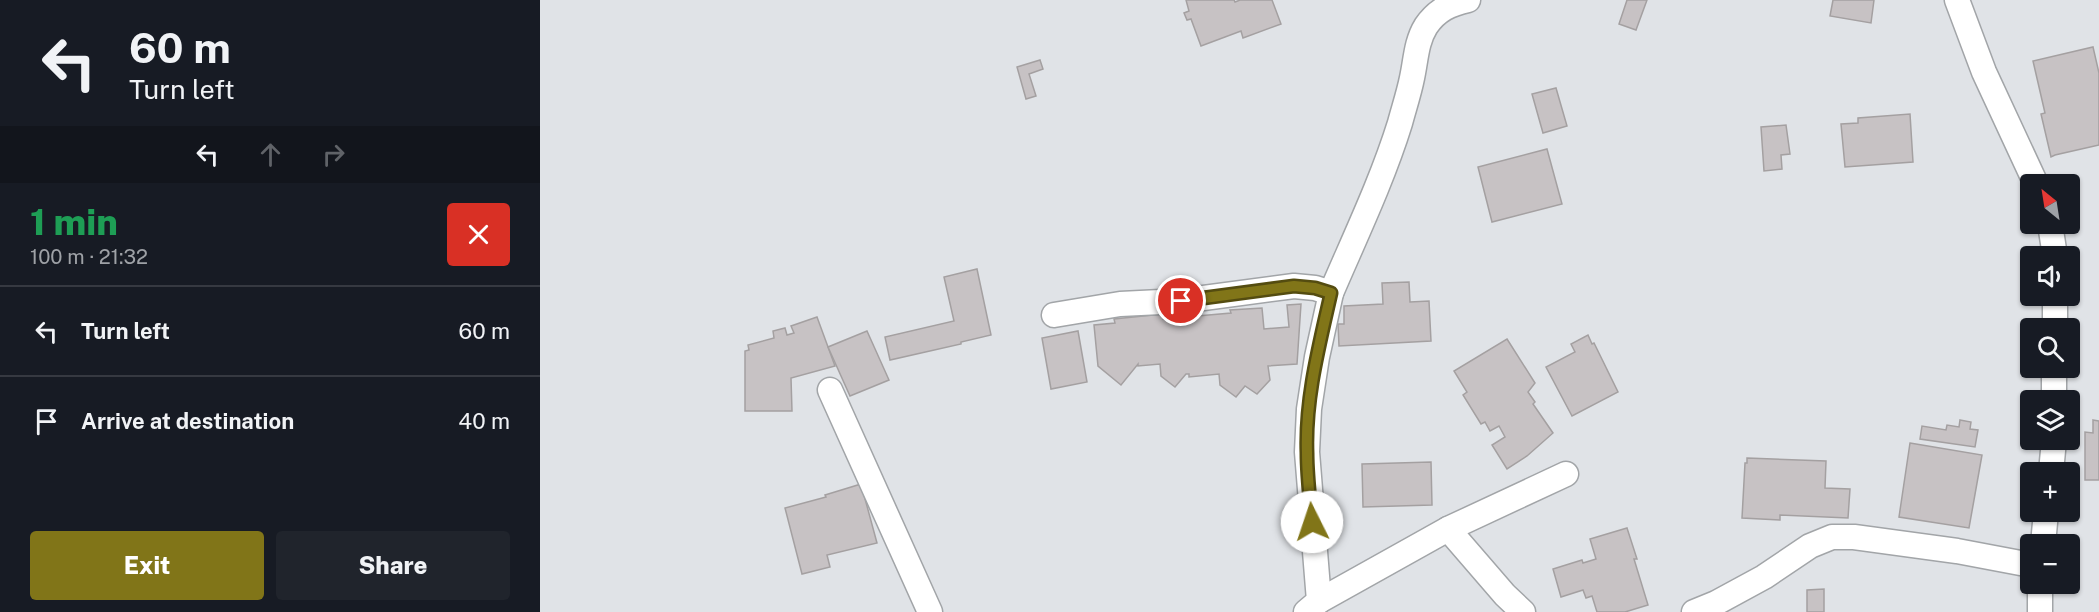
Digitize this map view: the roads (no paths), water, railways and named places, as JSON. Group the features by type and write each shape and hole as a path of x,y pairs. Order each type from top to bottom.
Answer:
{"street":[{"path":"1468,0 1454,3 1435,14 1425,28 1417,46 1412,79 1399,124 1371,203 1331,293 1309,408 1307,452 1312,607 1448,529 1566,474"},
{"path":"1956,0 1984,72 2031,174"},
{"path":"1054,315 1120,304 1204,299 1294,286 1315,288 1331,293"},
{"path":"830,390 930,612"},
{"path":"1448,529 1505,595 1523,612"},
{"path":"1694,612 1764,577 1810,546 1832,537 1854,537 1957,551 2020,563"},
{"path":"2040,594 2040,612"}]}
